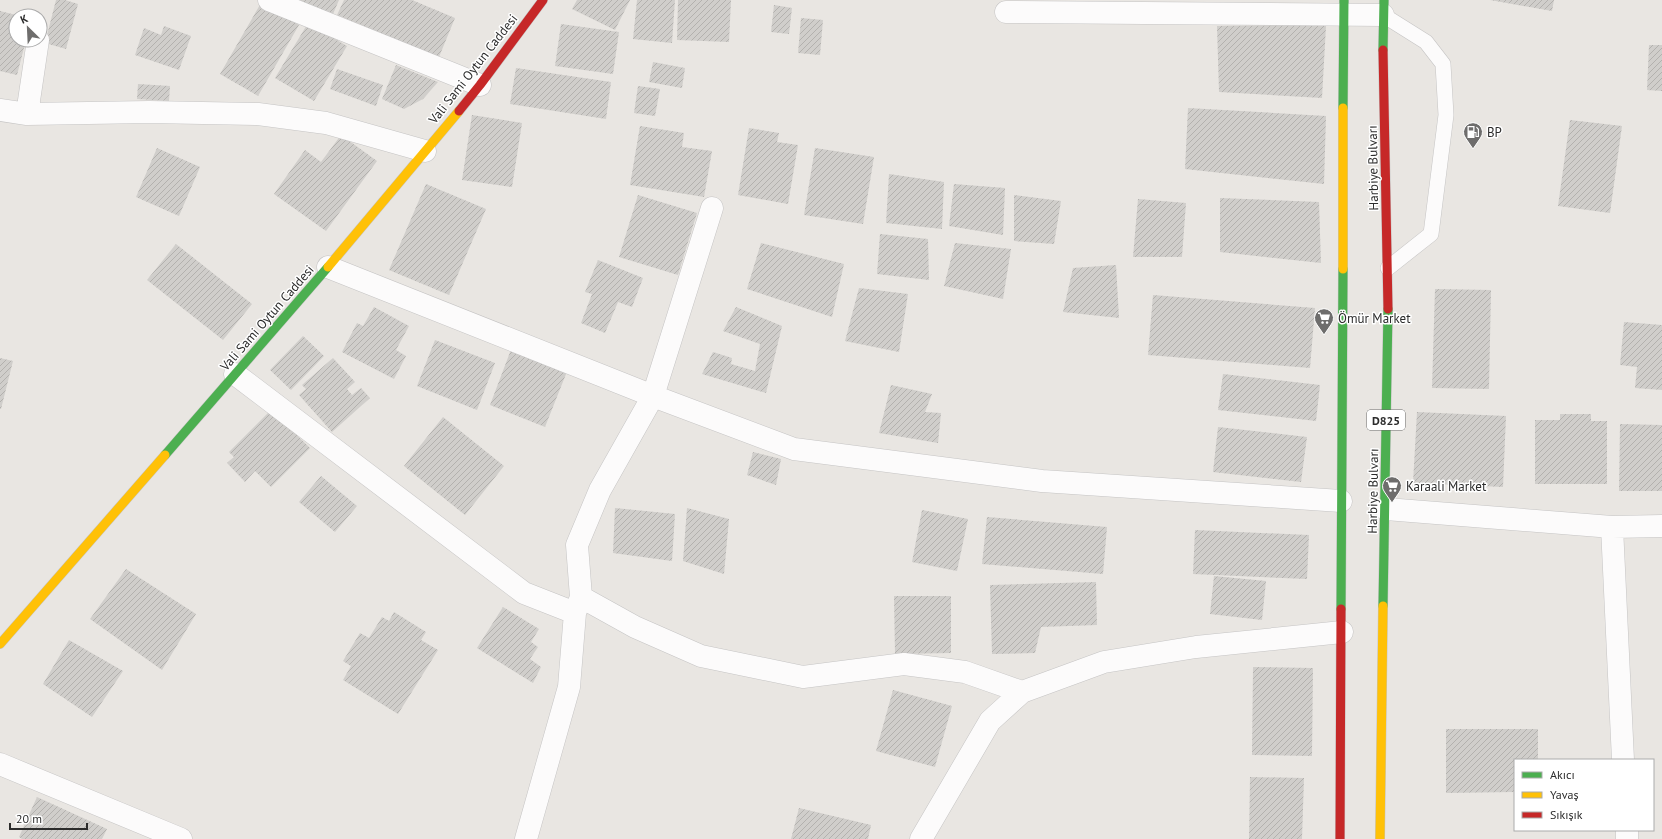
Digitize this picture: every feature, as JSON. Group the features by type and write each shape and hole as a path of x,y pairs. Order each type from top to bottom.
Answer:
{"main road":[{"name":"Vali Sami Oytun Caddesi","path":"0,644 328,267 480,85 543,0"},
{"path":"1340,839 1344,7"},
{"name":"Harbiye Bulvarı","path":"1380,839 1380,727 1386,509 1388,268 1383,8"}],"street":[{"path":"269,0 480,85"},
{"path":"1006,12 1344,7 1383,8"},
{"path":"27,114 37,48"},
{"path":"0,110 27,114 149,112 258,114 326,123 425,151"},
{"path":"526,839 569,687 578,605 577,545 600,490 653,396 712,208"},
{"path":"328,267 653,396 794,449 1042,481 1341,501"},
{"path":"236,374 524,592 578,605 635,627 701,656 802,677 904,664 965,672 1022,692"},
{"path":"1386,509 1612,527 1662,526"},
{"path":"1612,527 1623,759"},
{"path":"921,839 990,721 1022,692 1104,662 1196,648 1342,632"},
{"path":"0,764 181,839"}],"lane":[{"path":"1383,8 1426,42 1443,64 1446,114 1431,234 1388,268"}],"building":[{"path":"56,0 65,0 78,4 66,49 48,44 48,31"},
{"path":"299,0 339,0 333,14"},
{"path":"344,0 412,0 455,18 439,57 337,15"},
{"path":"577,0 630,0 615,30 572,9"},
{"path":"637,0 675,0 672,43 633,39"},
{"path":"678,0 731,0 729,42 677,40"},
{"path":"1490,0 1554,0 1552,11"},
{"path":"261,3 299,25 258,96 220,74"},
{"path":"774,5 792,8 789,34 771,32"},
{"path":"0,11 8,13 8,48 24,48 17,75 0,71"},
{"path":"801,18 823,20 820,55 798,53"},
{"path":"308,23 347,46 314,101 275,78"},
{"path":"561,24 619,32 613,74 555,66"},
{"path":"164,26 191,36 179,70 135,55 144,28 161,35"},
{"path":"1217,26 1326,26 1322,98 1219,92"},
{"path":"1649,45 1662,45 1662,91 1647,90"},
{"path":"653,62 685,68 682,88 649,82"},
{"path":"396,65 438,82 423,99 404,109 382,99"},
{"path":"516,68 611,82 606,119 510,104"},
{"path":"337,69 383,85 376,106 330,89"},
{"path":"138,84 170,86 169,101 137,99"},
{"path":"638,86 660,89 655,116 634,113"},
{"path":"1188,108 1326,116 1324,184 1185,169"},
{"path":"472,115 522,123 512,187 462,180"},
{"path":"1570,120 1622,126 1610,213 1558,206"},
{"path":"640,126 684,133 682,147 712,151 704,197 630,185"},
{"path":"749,128 779,133 777,142 798,145 788,204 738,195"},
{"path":"341,135 377,161 326,231 274,194 305,150 321,162"},
{"path":"157,148 200,167 179,216 136,197"},
{"path":"815,148 874,157 863,224 804,215"},
{"path":"889,174 944,182 942,229 886,223"},
{"path":"426,184 486,209 449,295 389,270"},
{"path":"954,184 1005,188 1003,235 949,226"},
{"path":"638,195 697,213 678,275 619,257"},
{"path":"1014,195 1061,201 1054,244 1014,241"},
{"path":"1220,198 1319,202 1321,263 1220,252"},
{"path":"1138,199 1186,203 1182,257 1133,257"},
{"path":"880,234 928,239 929,280 877,274"},
{"path":"761,243 844,264 832,317 747,289"},
{"path":"955,243 1011,249 1003,299 944,286"},
{"path":"176,244 252,304 223,340 147,280"},
{"path":"598,260 643,278 632,307 618,302 605,333 581,323 592,294 585,292"},
{"path":"1116,265 1119,318 1063,312 1073,268"},
{"path":"859,288 908,294 899,352 845,341"},
{"path":"1435,289 1491,290 1489,389 1432,388"},
{"path":"1153,295 1315,308 1310,368 1148,355"},
{"path":"374,307 409,326 396,350 406,356 394,379 342,352 357,323 363,326"},
{"path":"736,307 782,326 766,393 702,374 713,352 732,358 731,364 755,371 760,344 723,331"},
{"path":"1624,322 1662,325 1662,390 1635,388 1637,367 1620,365"},
{"path":"303,336 324,356 291,390 270,370"},
{"path":"435,340 495,363 477,410 417,386"},
{"path":"512,347 568,369 545,427 490,405"},
{"path":"0,358 13,361 1,409 0,409"},
{"path":"333,358 355,382 347,389 352,395 361,388 370,398 332,432 299,395 306,389 302,385"},
{"path":"1223,374 1320,385 1316,421 1218,410"},
{"path":"891,385 932,394 925,412 941,413 938,443 879,433"},
{"path":"271,410 310,448 271,487 255,471 245,482 227,463 234,457 229,452"},
{"path":"1417,412 1506,416 1503,487 1413,483"},
{"path":"1560,414 1591,414 1591,421 1607,421 1607,484 1535,484 1535,420 1560,420"},
{"path":"443,417 504,466 465,515 404,466"},
{"path":"1620,424 1662,425 1662,491 1619,491"},
{"path":"1218,427 1307,437 1301,482 1213,472"},
{"path":"753,452 781,459 776,485 747,475"},
{"path":"321,476 357,506 335,532 299,502"},
{"path":"615,508 675,514 672,561 613,553"},
{"path":"687,508 729,519 724,574 683,561"},
{"path":"922,510 968,519 957,571 912,562"},
{"path":"987,517 1107,527 1103,574 982,564"},
{"path":"1195,530 1309,535 1307,579 1193,574"},
{"path":"126,569 196,614 162,670 90,619"},
{"path":"1214,576 1266,581 1262,620 1210,614"},
{"path":"1096,582 1097,625 1041,627 1035,653 992,654 990,585"},
{"path":"894,596 951,596 951,653 895,654"},
{"path":"503,607 539,629 531,642 538,647 530,659 541,667 533,683 477,648"},
{"path":"394,612 426,632 421,640 438,650 398,714 343,680 351,666 343,661 360,633 369,638 382,617 389,621"},
{"path":"69,640 123,671 92,717 43,684"},
{"path":"1253,667 1313,668 1312,756 1252,755"},
{"path":"893,690 952,706 935,767 876,751"},
{"path":"1446,729 1538,729 1538,759 1514,759 1514,792 1446,793"},
{"path":"1250,777 1304,778 1302,839 1249,839"},
{"path":"37,797 107,829 102,839 22,839 19,837"},
{"path":"799,808 871,825 868,839 791,839"}],"traffic: fast":[{"path":"1343,108 1344,0"},
{"path":"1383,50 1384,0"},
{"path":"165,455 328,267"},
{"path":"1341,609 1343,269"},
{"path":"1383,606 1388,309"}],"traffic: slow":[{"path":"1343,108 1343,269"},
{"path":"328,267 459,111"},
{"path":"0,644 165,455"},
{"path":"1380,839 1383,606"}],"traffic: jam":[{"path":"459,111 543,0"},
{"path":"1383,50 1388,309"},
{"path":"1340,839 1341,609"}],"place":[{"name":"BP","path":"1473,149"},
{"name":"Ömür Market","path":"1324,335"},
{"name":"Karaali Market","path":"1392,503"}]}
